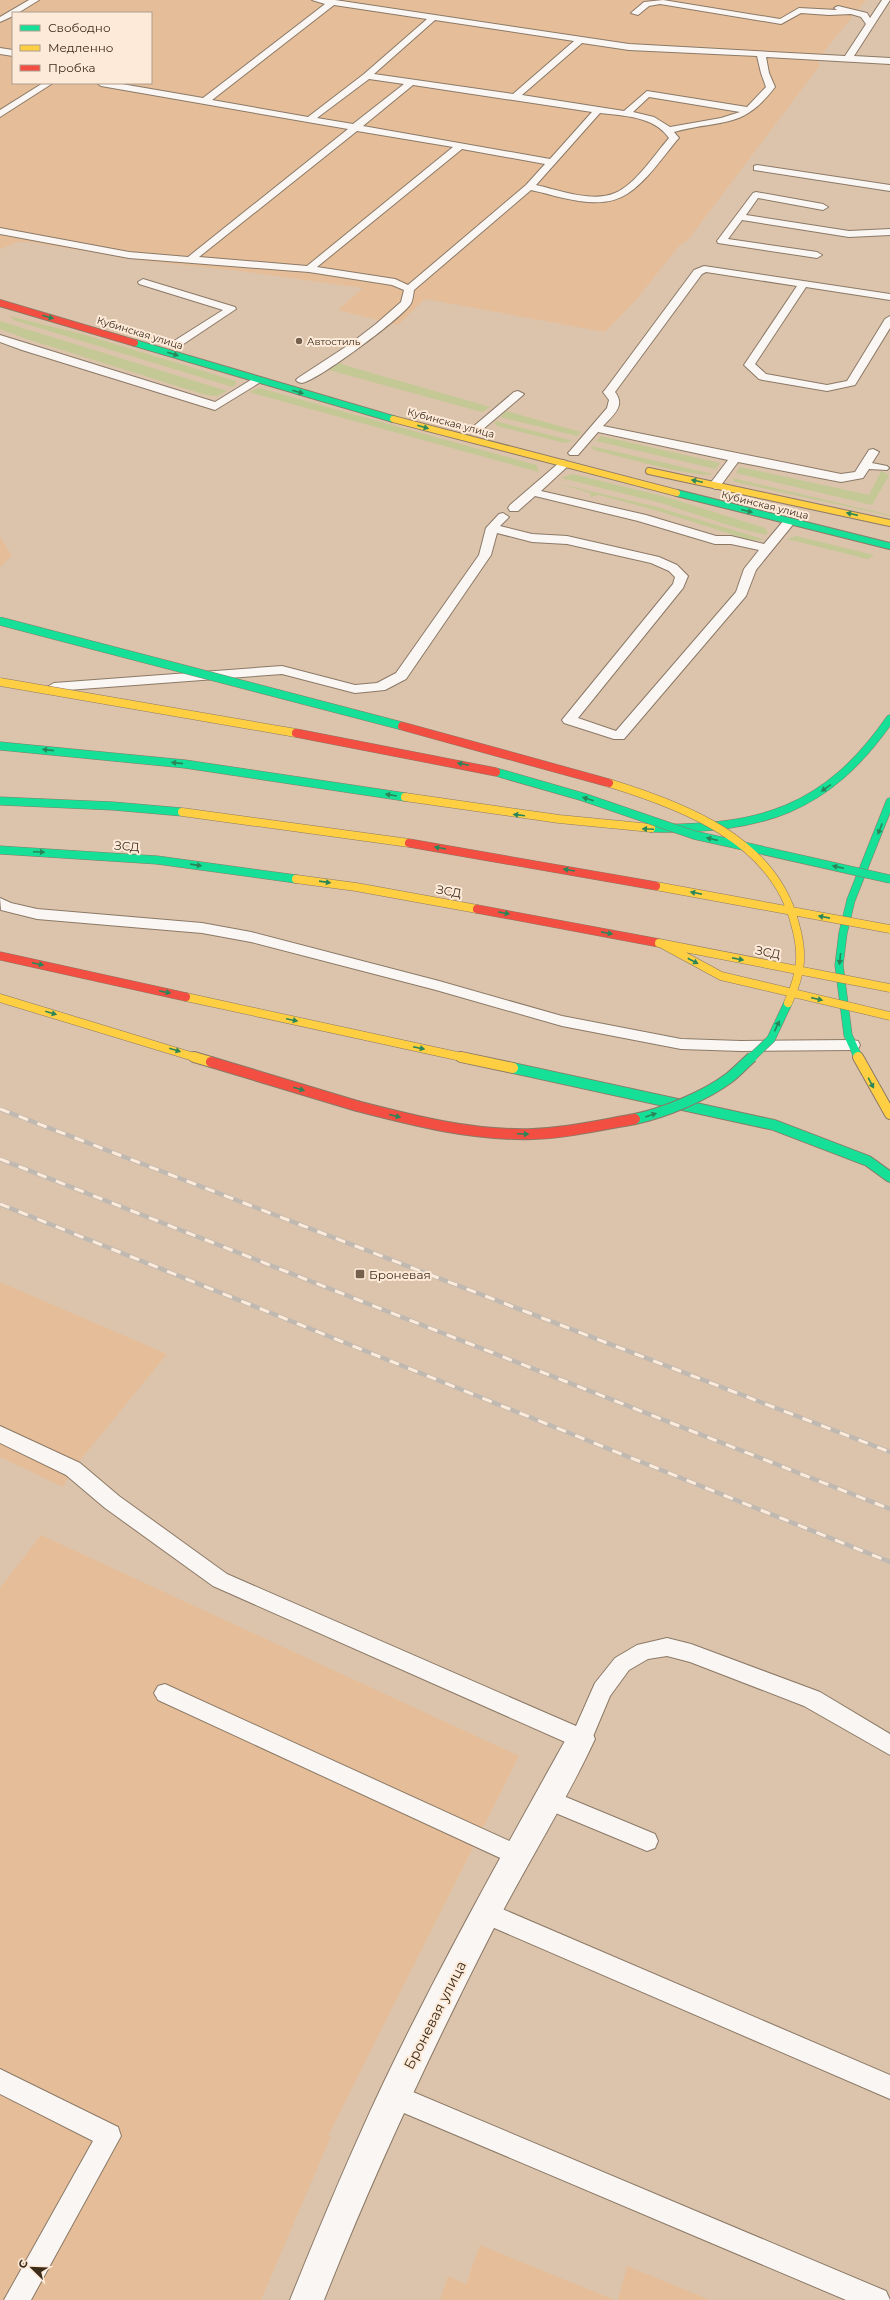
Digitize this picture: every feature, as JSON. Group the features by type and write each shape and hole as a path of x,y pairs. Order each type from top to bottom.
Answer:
{"main road":[{"name":"Кубинская улица","path":"0,303 258,380 460,438 789,522 890,546"},
{"name":"Кубинская улица","path":"174,342 192,347"},
{"path":"298,379 317,384"},
{"name":"Кубинская улица","path":"474,427 492,432"},
{"path":"570,452 588,456"},
{"name":"Кубинская улица","path":"639,468 890,523"},
{"path":"0,621 573,772 646,796 692,815 726,834 759,858 785,892 800,937 798,982 771,1039 728,1078 690,1099 649,1116 578,1130 533,1134 480,1132 425,1124 280,1084 111,1030 0,998"},
{"path":"0,682 381,748 498,772 583,797 694,835 890,879"},
{"path":"0,746 216,767 501,812 616,827 670,830 725,826 761,818 811,799 846,775 870,749 890,719"},
{"path":"0,801 178,812 383,838 581,872 890,930"},
{"path":"890,802 851,900 843,933 839,965 848,1035 872,1085 890,1114"},
{"name":"ЗСД","path":"0,850 157,860 356,887 659,943 890,988"},
{"path":"659,943 721,976 890,1016"},
{"path":"0,956 774,1125 868,1161 890,1177"}],"street":[{"name":"Броневая улица","path":"307,2300 341,2215 394,2096 486,1913 519,1856 581,1739"}],"lane":[{"path":"14,12 35,0"},
{"path":"316,0 629,47 761,53 819,58 849,57 890,61"},
{"path":"849,57 872,24 886,0"},
{"path":"204,101 333,2"},
{"path":"635,13 647,4 660,2 781,22 799,10 829,13 849,12"},
{"path":"824,2 849,12 864,15 872,24"},
{"path":"0,20 12,13"},
{"path":"309,120 367,76 434,17"},
{"path":"515,98 580,40"},
{"path":"0,51 12,53"},
{"path":"670,130 687,124 734,117 748,111 771,87 765,73 761,53"},
{"path":"367,76 646,118 670,130 674,138 635,182 620,195 601,199 529,187"},
{"path":"192,258 412,82"},
{"path":"2,111 47,84"},
{"path":"107,84 552,162"},
{"path":"626,114 647,94 748,111"},
{"path":"298,379 380,326 406,303 409,289 529,187 598,110"},
{"path":"309,268 460,146"},
{"path":"757,168 890,188"},
{"path":"817,255 722,241 756,195 823,207"},
{"path":"739,217 849,234 890,232"},
{"path":"0,231 128,255 192,258 309,268 395,282 409,289"},
{"path":"570,452 596,428 615,402 614,397 609,392 698,272 704,269 890,298"},
{"path":"143,282 231,309 174,342"},
{"path":"803,284 749,365 763,377 827,388 851,383 890,319"},
{"path":"0,338 26,348 216,407 258,380"},
{"path":"474,427 518,394"},
{"path":"596,428 735,458 841,478 859,475 873,452"},
{"path":"715,485 735,458"},
{"path":"514,508 564,464"},
{"path":"866,465 883,468"},
{"path":"532,492 642,518 715,540 731,540 768,549"},
{"path":"0,691 282,670 355,689 380,687 401,676 485,555 492,528 503,517"},
{"path":"492,528 532,538 567,540 656,560 674,568 682,576 679,585 569,720 619,736 742,593 750,569 789,522"},
{"path":"0,903 6,907 37,914 202,928 250,937 439,986 562,1021 674,1042 741,1046 852,1045"},
{"path":"0,1434 73,1469 112,1502 220,1580 581,1739 602,1690 622,1664 644,1651 667,1647 691,1653 812,1699 890,1745"},
{"path":"165,1693 519,1856"},
{"path":"549,1800 647,1842"},
{"path":"486,1913 890,2086"},
{"path":"0,2081 110,2136 17,2300"},
{"path":"394,2096 877,2300"}],"shaded area":[{"path":"0,0 866,0 817,60 820,65 688,240 679,246 636,300 605,332 425,299 398,325 338,310 363,288 232,270 145,261 29,242 18,242 0,249"},
{"path":"0,536 12,556 0,567"},
{"path":"0,1282 167,1354 73,1469 63,1487 0,1457"},
{"path":"41,1535 519,1756 328,2136 331,2136 261,2300 0,2300 0,1588"},
{"path":"480,2245 615,2300 440,2300 448,2276 466,2284"},
{"path":"627,2266 710,2300 618,2300"}],"green space":[{"path":"9,316 82,334 236,381 236,384 233,387 16,321"},
{"path":"0,321 227,391 217,396 206,395 27,339 0,329"},
{"path":"339,363 490,407 482,412 329,370"},
{"path":"259,388 536,465 539,472 249,392"},
{"path":"506,411 581,432 577,436 500,417"},
{"path":"495,421 573,441 565,443 497,426 494,422"},
{"path":"601,436 720,463 716,469 596,441"},
{"path":"591,446 713,474 704,475 655,466 594,450"},
{"path":"740,467 869,495 881,471 889,475 872,505 736,473"},
{"path":"573,474 666,497 765,528 768,532 766,535 734,527 661,503 561,478"},
{"path":"732,478 890,515 890,516 735,482"},
{"path":"556,483 657,507 763,539 746,539 681,518 598,495 591,497 590,493"},
{"path":"796,536 874,555 868,559 787,539"}],"railway":[{"path":"0,1109 890,1452"},
{"path":"0,1159 890,1509"},
{"path":"0,1204 890,1562"}],"traffic: fast":[{"path":"135,343 393,419"},
{"path":"677,493 890,546"},
{"path":"0,621 402,726"},
{"path":"651,828 700,828 725,825 750,821 797,805 819,794 839,779 866,751 890,719"},
{"path":"0,746 185,764 405,797"},
{"path":"496,772 583,797 694,835 890,879"},
{"path":"0,801 113,806 182,812"},
{"path":"858,1057 848,1035 839,965 843,933 851,900 890,802"},
{"path":"0,850 157,860 296,879"},
{"path":"635,1119 649,1116 690,1099 729,1078 771,1039 788,1003"},
{"path":"513,1068 774,1125 868,1161 890,1177"}],"traffic: slow":[{"path":"393,419 460,438 677,493"},
{"path":"649,471 890,523"},
{"path":"0,682 296,733"},
{"path":"609,783 646,795 710,824 747,847 771,872 780,885 787,900 793,916 800,948 798,981 788,1003"},
{"path":"405,797 559,819 651,828"},
{"path":"182,812 409,843"},
{"path":"296,879 356,887 477,909"},
{"path":"656,886 890,929"},
{"path":"659,943 890,988"},
{"path":"662,944 721,976 890,1016"},
{"path":"186,997 513,1068"},
{"path":"0,998 211,1062"},
{"path":"858,1057 872,1085 890,1114"}],"traffic: jam":[{"path":"0,303 135,343"},
{"path":"402,726 609,783"},
{"path":"296,733 496,772"},
{"path":"409,843 656,886"},
{"path":"477,909 659,943"},
{"path":"0,956 186,997"},
{"path":"211,1062 357,1106"},
{"path":"357,1106 444,1126 488,1133 533,1134 559,1132 635,1119"}],"place":[{"name":"Автостиль","path":"299,341"},
{"name":"Броневая","path":"360,1274"}]}
